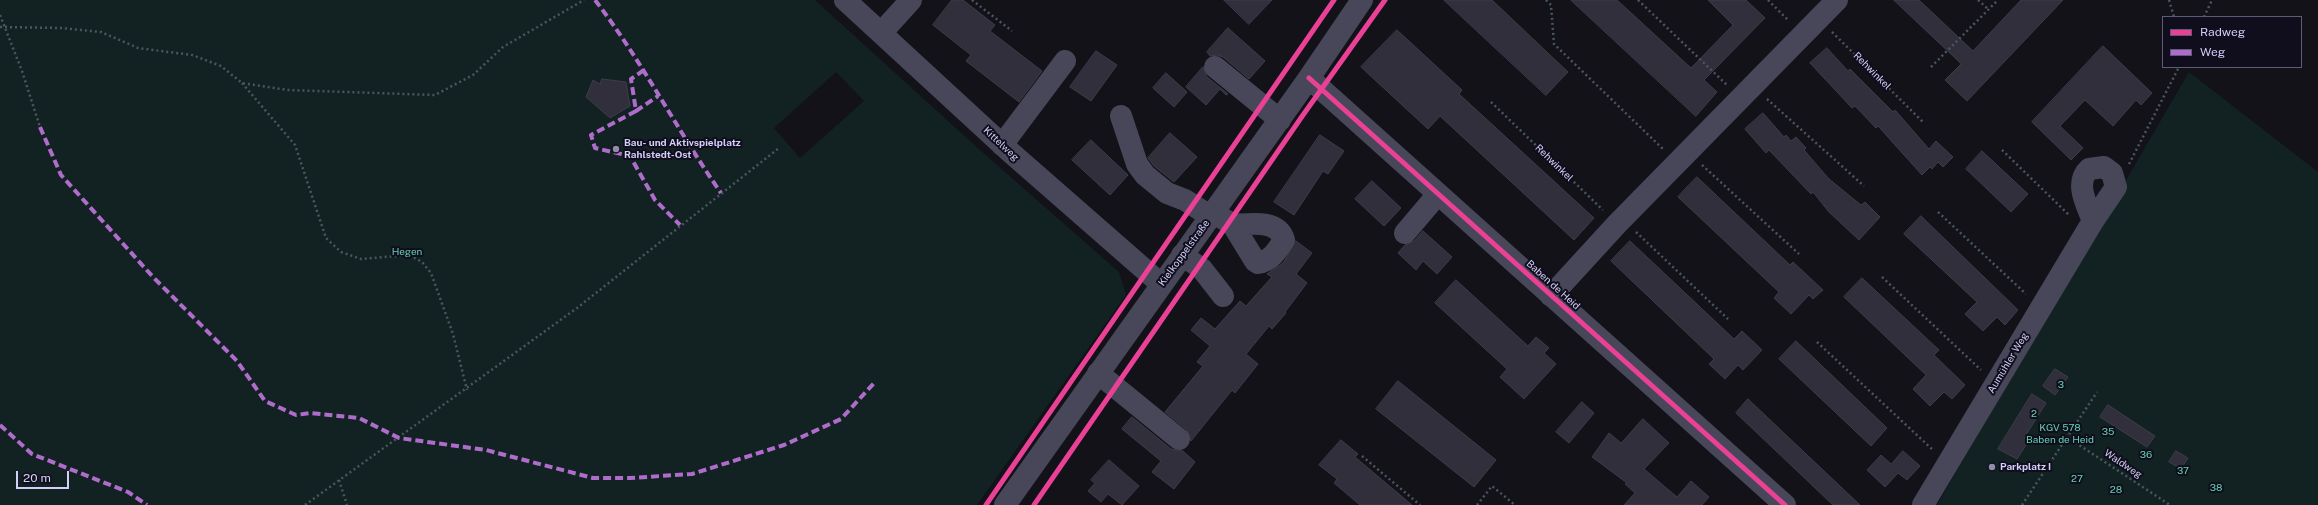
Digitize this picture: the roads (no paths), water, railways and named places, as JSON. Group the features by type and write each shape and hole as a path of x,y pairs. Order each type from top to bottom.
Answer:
{"street":[{"name":"Kittelweg","path":"845,0 882,32 1002,145 1161,284"},
{"path":"882,32 911,0"},
{"name":"Kielkoppelstraße","path":"1005,505 1211,214 1280,120 1362,0"},
{"path":"1551,296 1620,222 1748,93 1837,0"},
{"path":"1002,145 1066,62"},
{"path":"1215,67 1280,120"},
{"name":"Baben de Heid","path":"1309,78 1782,504"},
{"path":"1121,116 1137,164 1145,175 1167,193 1186,200 1234,225"},
{"name":"Aumühler Weg","path":"1923,505 2090,227 2116,187 2115,177 2108,169 2094,168 2085,173 2082,178 2082,189 2090,227"},
{"path":"1405,233 1438,194"},
{"path":"1182,255 1230,291"},
{"path":"1098,373 1179,439"}],"place":[{"name":"Bau- und Aktivspielplatz Rahlstedt-Ost","path":"616,149"},
{"name":"Parkplatz I","path":"1992,467"}],"park label":[{"name":"Hegen","path":"407,252"},
{"name":"3","path":"2061,385"},
{"name":"2","path":"2034,414"},
{"name":"35","path":"2108,432"},
{"name":"KGV 578 Baben de Heid","path":"2060,434"},
{"name":"36","path":"2146,455"},
{"name":"37","path":"2183,471"},
{"name":"27","path":"2077,479"},
{"name":"38","path":"2216,488"},
{"name":"28","path":"2116,490"}]}
